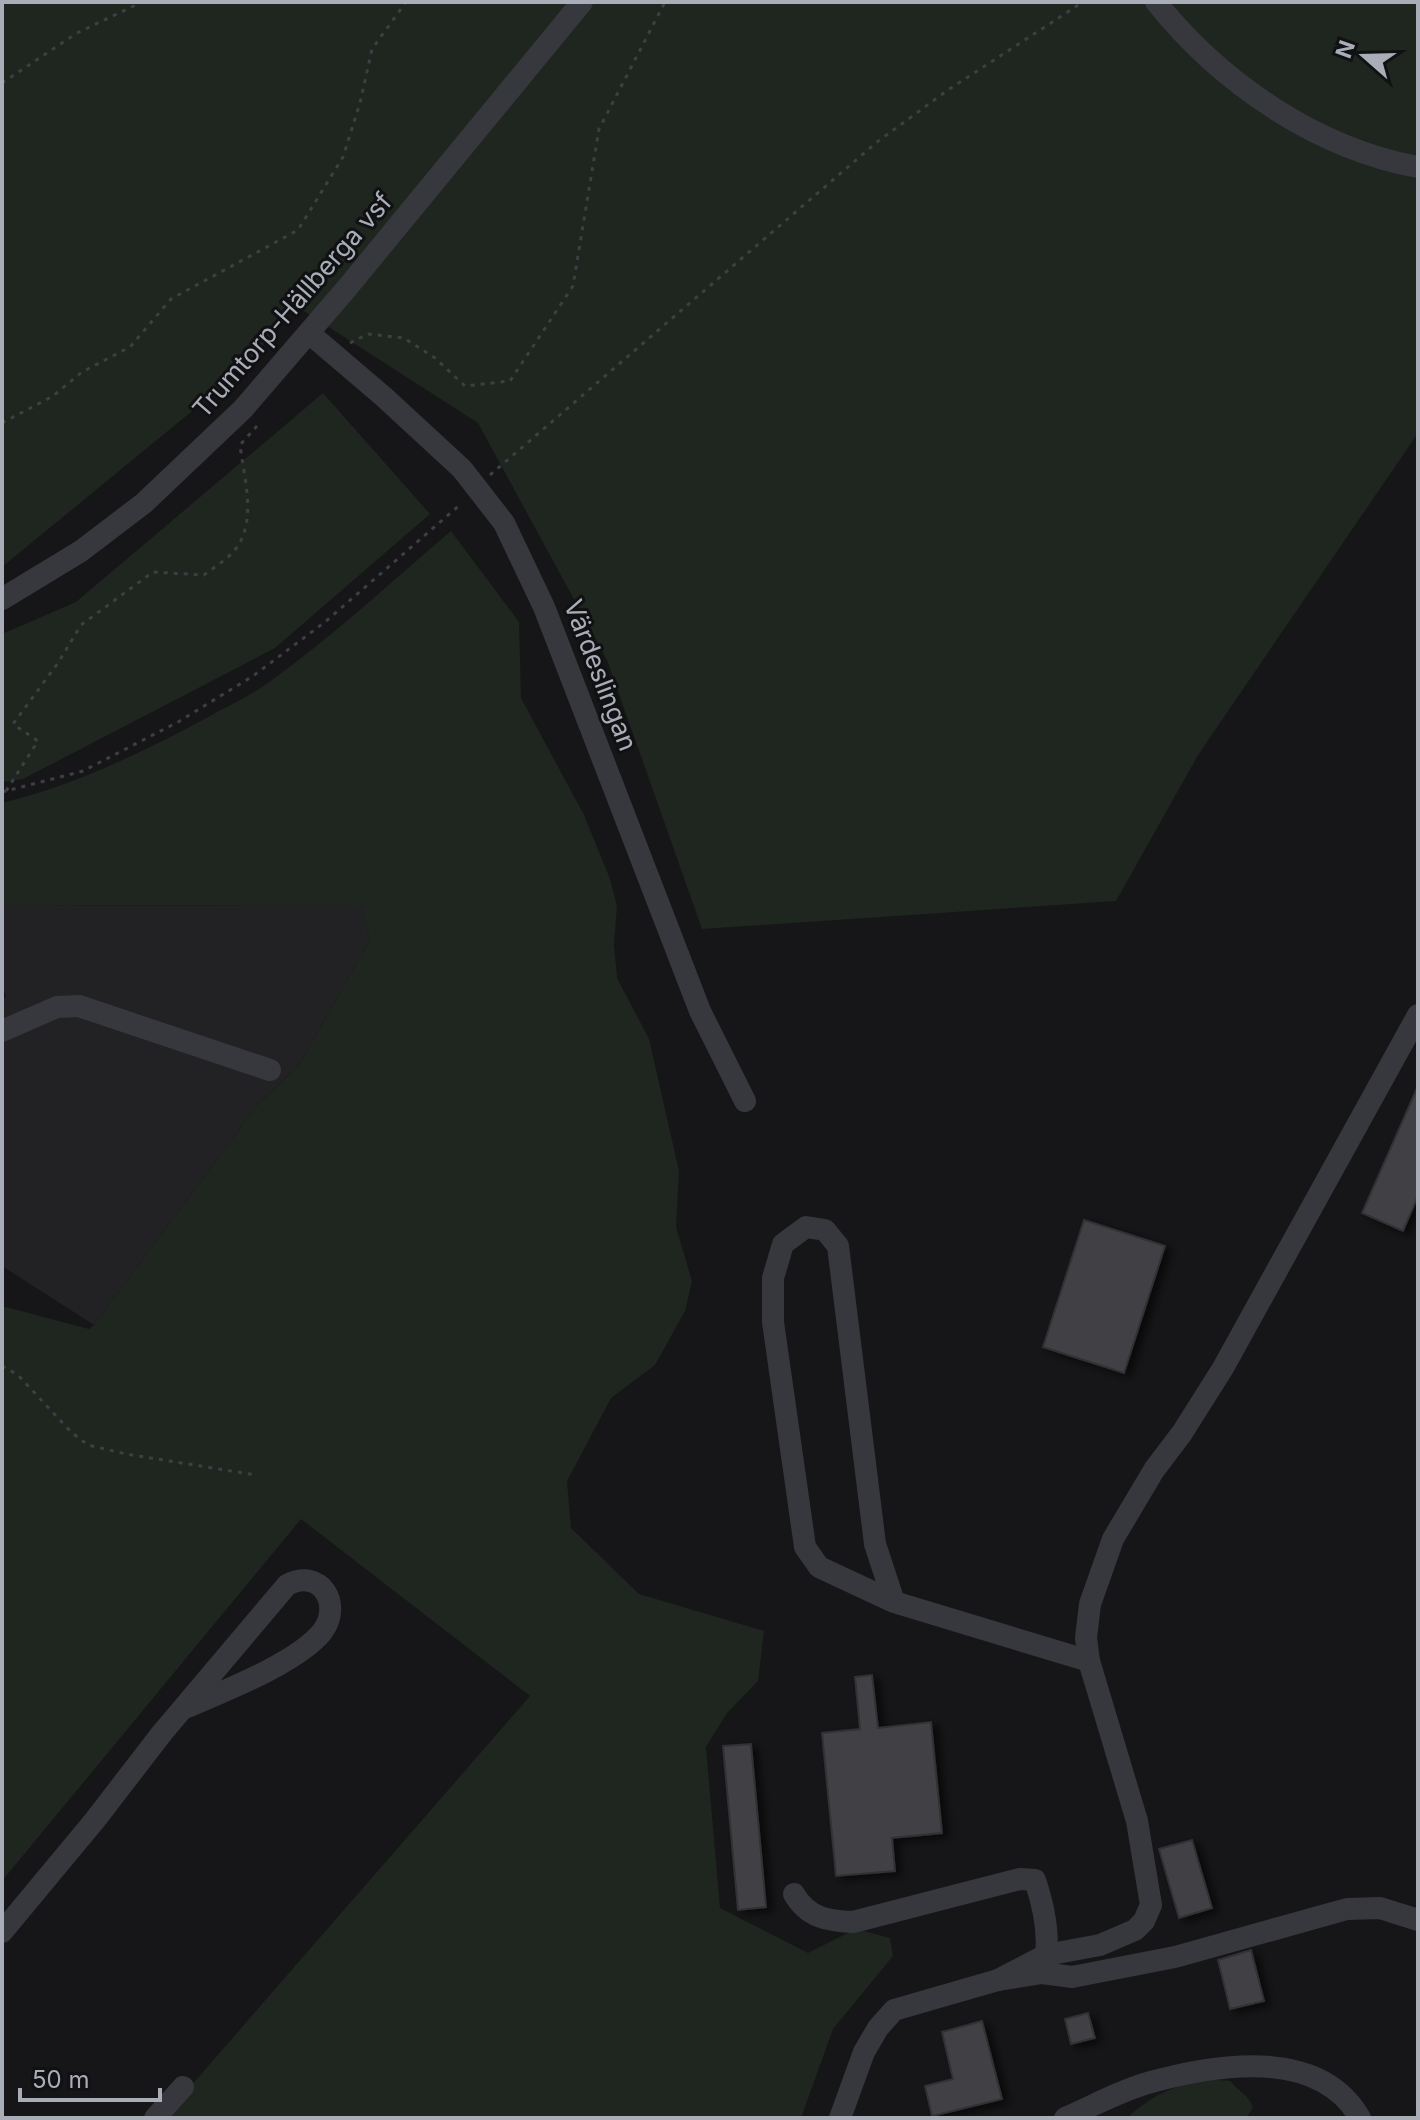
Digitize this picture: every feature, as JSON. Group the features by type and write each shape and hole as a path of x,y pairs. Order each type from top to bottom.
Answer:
{"street":[{"name":"Trumtorp-Hällberga vsf","path":"2,599 81,551 144,503 243,409 582,2"},
{"path":"1156,2 1181,33 1248,92 1318,133 1392,162 1418,167"},
{"name":"Värdeslingan","path":"309,333 462,469 504,523 544,607 700,1011 745,1101"},
{"path":"2,1031 57,1007 79,1006 270,1070"},
{"path":"840,2118 864,2052 878,2028 894,2010 998,1980 1100,1945 1135,1930 1144,1921 1151,1905 1137,1821 1089,1661 1086,1638 1090,1604 1113,1539 1154,1470 1182,1433 1223,1368 1418,1015"},
{"path":"894,1602 875,1544 838,1246 825,1230 806,1227 783,1244 773,1278 773,1322 805,1547 819,1567 894,1602 1089,1661"},
{"path":"2,1932 185,1708 287,1585 299,1578 312,1580 323,1588 329,1599 330,1615 324,1630 311,1643 237,1685 185,1708"},
{"path":"794,1894 802,1907 814,1915 830,1921 853,1922 1020,1879 1035,1880 1042,1901 1047,1941 1044,1964"},
{"path":"1044,1964 1072,1977 1175,1957 1347,1909 1380,1908 1418,1920"},
{"path":"1065,2118 1148,2083 1209,2069 1261,2067 1281,2068 1318,2078 1347,2100 1360,2118"},
{"path":"155,2118 183,2087"}],"path":[{"path":"2,83 77,33 142,2"},
{"path":"2,423 53,396 82,372 130,347 171,299 298,230 343,157 360,103 372,49 406,2"},
{"path":"331,352 368,334 404,338 435,358 465,386 510,381 573,286 599,129 665,2"},
{"path":"4,791 83,771 178,722 253,676 325,622 877,142 971,74 1083,2"},
{"path":"4,791 38,741 13,724 58,663 81,625 153,572 204,575 234,552 245,533 248,512 240,445 264,418"},
{"path":"2,1366 18,1375 71,1432 88,1445 256,1475"}],"shaded area":[{"path":"2,2 1418,2 1418,433 1198,755 1116,901 702,929 607,660 478,423 296,306 241,371 2,567"},
{"path":"323,393 430,514 275,648 23,779 2,782 2,634 76,602"},
{"path":"451,531 519,622 521,698 584,815 610,879 617,906 614,945 617,978 649,1039 679,1171 676,1227 692,1281 685,1311 655,1365 611,1398 567,1481 571,1528 639,1594 764,1631 758,1681 727,1713 706,1747 720,1908 808,1953 856,1929 890,1938 893,1956 833,2029 801,2118 163,2118 530,1696 301,1519 2,1881 2,1306 89,1329 94,1325 258,1104 299,1065 370,940 361,906 2,905 2,803 56,787 109,766 254,692 315,647"},
{"path":"2,905 361,906 370,940 299,1065 258,1104 94,1325 2,1266 2,1001 6,996 2,987"},
{"path":"1207,2079 1230,2081 1247,2097 1253,2108 1246,2118 1133,2118 1130,2115 1166,2091"}],"building":[{"path":"1418,1086 1418,1196 1403,1231 1362,1213"},
{"path":"1084,1220 1165,1246 1124,1373 1043,1347"},
{"path":"872,1675 878,1728 931,1722 942,1833 892,1838 895,1871 836,1876 822,1733 860,1729 855,1677"},
{"path":"751,1744 766,1907 738,1910 723,1746"},
{"path":"1192,1840 1212,1908 1179,1918 1159,1849"},
{"path":"1251,1950 1264,2001 1230,2009 1218,1960"},
{"path":"1088,2013 1095,2038 1071,2044 1065,2019"},
{"path":"982,2021 1002,2099 932,2116 925,2086 953,2079 942,2032"}]}
